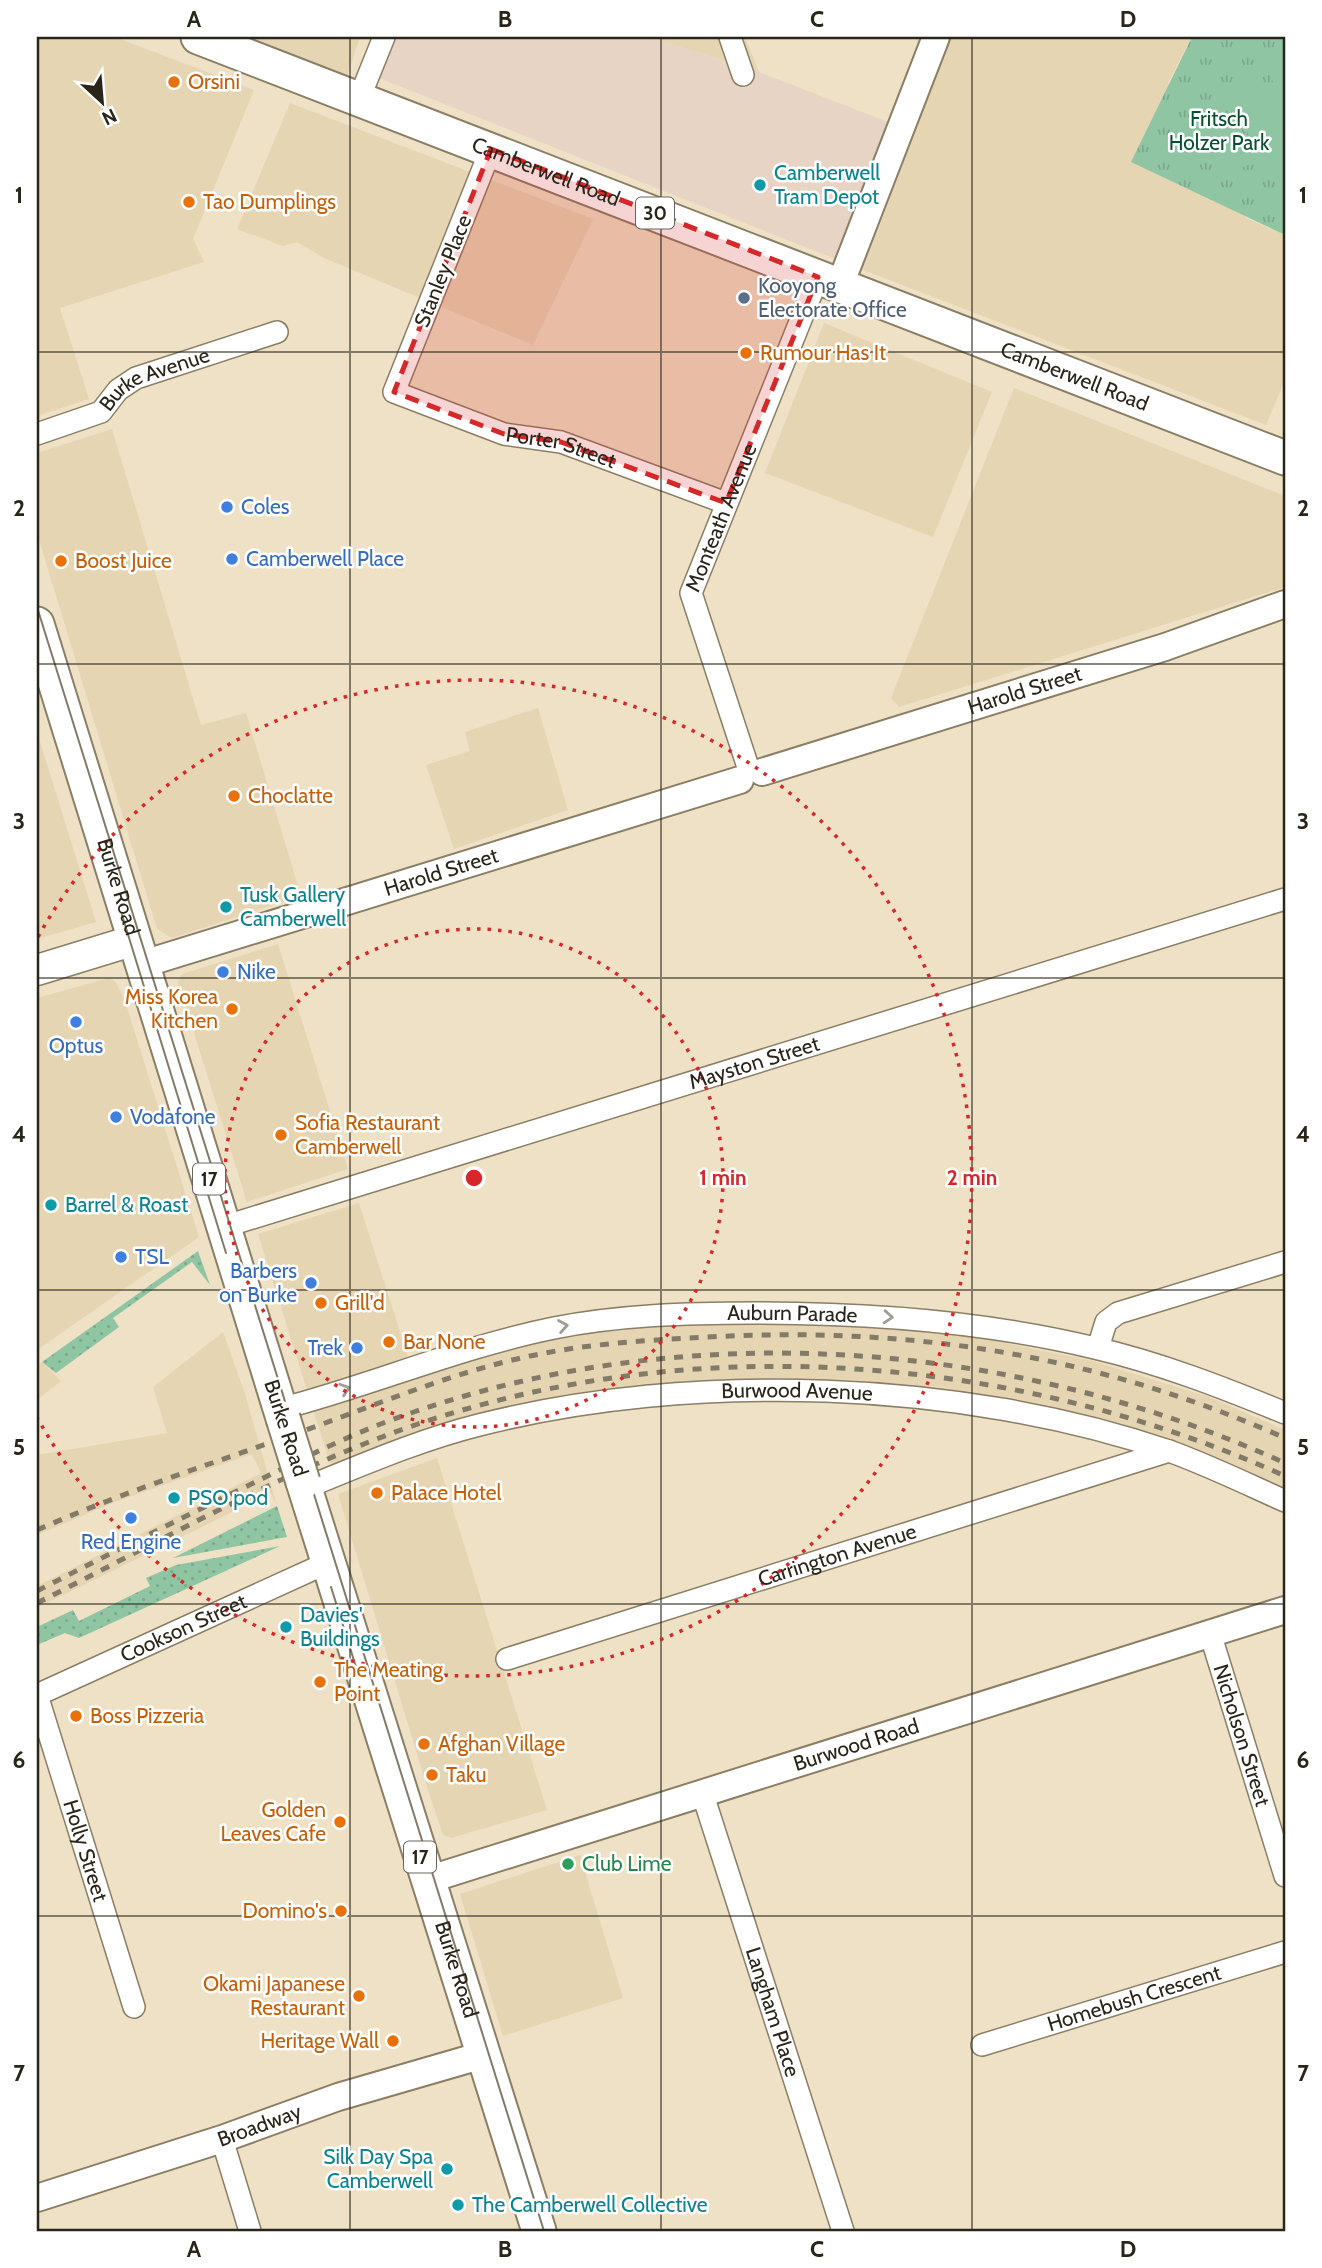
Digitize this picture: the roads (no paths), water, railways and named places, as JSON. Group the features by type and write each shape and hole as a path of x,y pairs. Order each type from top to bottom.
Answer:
{"main road":[{"name":"Camberwell Road","path":"198,37 1285,458"},
{"name":"Burke Road","path":"37,624 281,1413 539,2231"},
{"path":"37,970 139,952"}],"street":[{"path":"359,99 384,37"},
{"path":"730,37 743,75"},
{"path":"829,281 936,37"},
{"name":"Stanley Place","path":"394,392 491,149"},
{"name":"Monteath Avenue","path":"750,772 691,593 726,503 829,281"},
{"name":"Burke Avenue","path":"37,434 101,412 118,390 136,378 277,332"},
{"name":"Porter Street","path":"394,392 505,434 562,442 726,503"},
{"name":"Harold Street","path":"139,952 1165,647 1285,604"},
{"name":"Mayston Street","path":"223,1227 1285,899"},
{"path":"1098,1348 1106,1322 1118,1312 1285,1262"},
{"name":"Auburn Parade","path":"281,1413 526,1334 578,1324 643,1317 790,1313 890,1317 1037,1335 1098,1348 1191,1377 1285,1413"},
{"name":"Burwood Avenue","path":"304,1485 479,1425 599,1403 706,1393 869,1391 1025,1412 1168,1451 1285,1501"},
{"name":"Carrington Avenue","path":"507,1659 1168,1451"},
{"name":"Cookson Street","path":"37,1695 329,1562"},
{"name":"Burwood Road","path":"428,1880 1285,1609"},
{"name":"Nicholson Street","path":"1210,1633 1285,1877"},
{"name":"Holly Street","path":"37,1695 134,2007"},
{"name":"Langham Place","path":"702,1792 843,2231"},
{"name":"Homebush Crescent","path":"982,2045 1285,1952"},
{"name":"Broadway","path":"37,2197 222,2139 338,2097 483,2055"},
{"path":"222,2139 250,2231"}],"tram line":[{"path":"37,607 544,2231"},
{"path":"122,915 226,1253"},
{"path":"270,1393 289,1453"},
{"path":"331,1587 356,1667"}],"railway":[{"path":"37,1530 141,1488 455,1376 540,1354 645,1341 784,1335 858,1336 1003,1352 1144,1386 1215,1409 1285,1438"},
{"path":"37,1591 301,1459 389,1421 518,1382 629,1362 741,1354 853,1356 965,1368 1075,1390 1182,1422 1285,1463"},
{"path":"37,1603 224,1507 369,1442 418,1424 525,1394 634,1375 745,1367 856,1369 967,1381 1076,1403 1182,1435 1285,1476"}],"place":[{"name":"Orsini","path":"174,82"},
{"name":"Camberwell Tram Depot","path":"760,185"},
{"name":"Tao Dumplings","path":"189,202"},
{"name":"Kooyong Electorate Office","path":"744,298"},
{"name":"Rumour Has It","path":"746,353"},
{"name":"Coles","path":"227,507"},
{"name":"Camberwell Place","path":"232,559"},
{"name":"Boost Juice","path":"61,561"},
{"name":"Choclatte","path":"234,796"},
{"name":"Tusk Gallery Camberwell","path":"226,907"},
{"name":"Nike","path":"223,972"},
{"name":"Miss Korea Kitchen","path":"232,1009"},
{"name":"Optus","path":"76,1022"},
{"name":"Vodafone","path":"116,1117"},
{"name":"Sofia Restaurant Camberwell","path":"281,1135"},
{"name":"Barrel & Roast","path":"51,1205"},
{"name":"TSL","path":"121,1257"},
{"name":"Barbers on Burke","path":"311,1283"},
{"name":"Grill'd","path":"321,1303"},
{"name":"Bar None","path":"389,1342"},
{"name":"Trek","path":"357,1348"},
{"name":"Palace Hotel","path":"377,1493"},
{"name":"PSO pod","path":"174,1498"},
{"name":"Red Engine","path":"131,1518"},
{"name":"Davies' Buildings","path":"286,1627"},
{"name":"The Meating Point","path":"320,1682"},
{"name":"Boss Pizzeria","path":"76,1716"},
{"name":"Afghan Village","path":"424,1744"},
{"name":"Taku","path":"432,1775"},
{"name":"Golden Leaves Cafe","path":"340,1822"},
{"name":"Club Lime","path":"568,1864"},
{"name":"Domino's","path":"341,1911"},
{"name":"Okami Japanese Restaurant","path":"359,1996"},
{"name":"Heritage Wall","path":"393,2041"},
{"name":"Silk Day Spa Camberwell","path":"447,2169"},
{"name":"The Camberwell Collective","path":"458,2205"}],"park label":[{"name":"Fritsch Holzer Park","path":"1219,131"}]}
